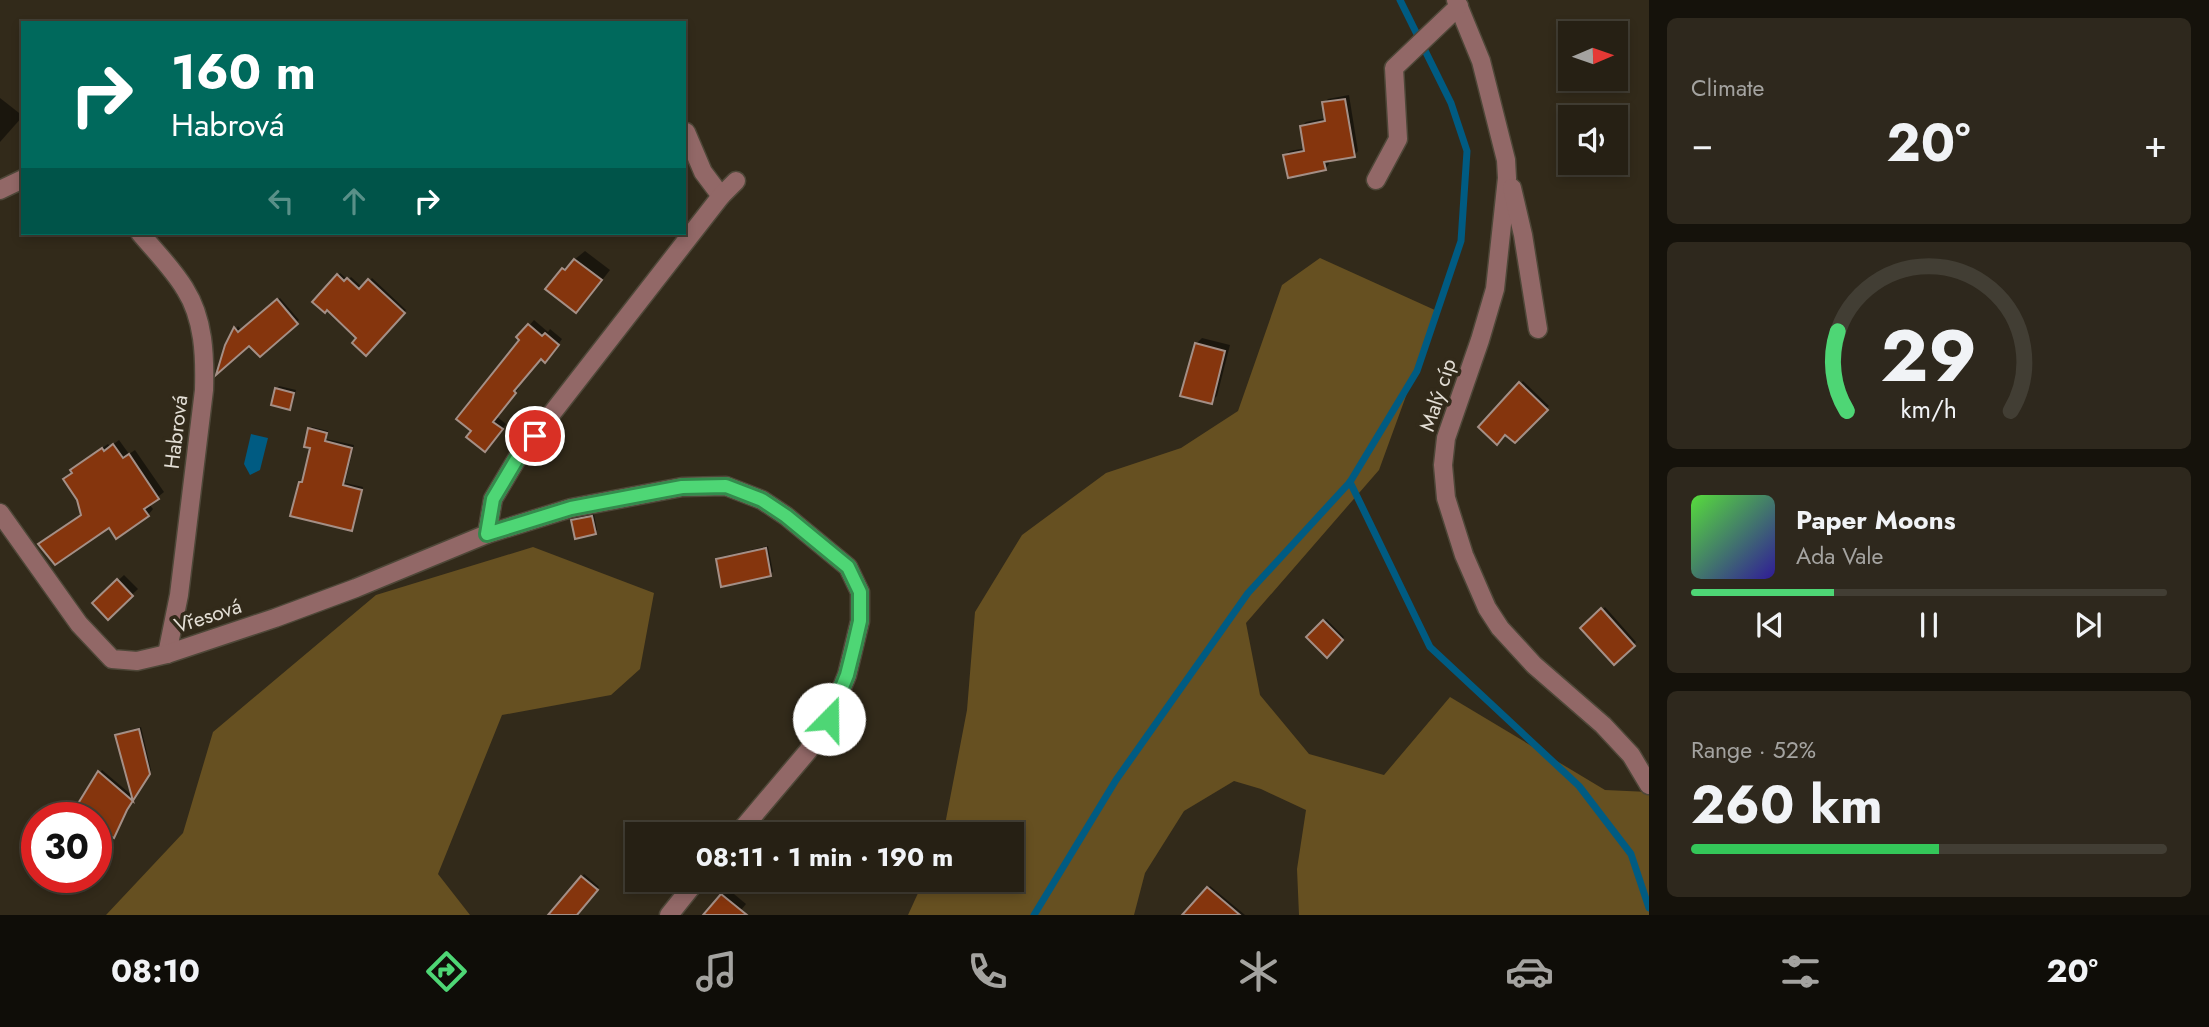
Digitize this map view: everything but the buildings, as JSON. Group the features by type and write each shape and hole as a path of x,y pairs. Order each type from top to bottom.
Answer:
{"street":[{"name":"Malý cíp","path":"1458,3 1481,61 1506,160 1507,197 1495,289 1446,438 1443,465 1446,498 1464,555 1487,608 1500,628 1534,665 1602,725 1631,755 1649,785"},
{"path":"1376,180 1398,139 1394,68 1458,3"},
{"path":"686,132 703,172 721,197"},
{"path":"1506,160 1523,235 1538,329"},
{"path":"0,190 21,180"},
{"path":"487,534 493,499 518,457 736,181"},
{"name":"Habrová","path":"142,235 186,289 200,324 204,361 204,390 179,595 167,654"},
{"name":"Vřesová","path":"0,513 79,624 112,659 137,661 167,654 356,589 487,534 571,508 682,487 726,486 762,500 786,516 848,567 860,592 860,621 847,675 829,719 808,751 748,822"},
{"path":"669,915 687,892"}],"shaded area":[{"path":"1320,258 1437,311 1379,470 1246,623 1260,695 1309,754 1384,775 1450,697 1605,790 1649,792 1649,915 1299,915 1297,869 1306,810 1261,789 1234,781 1184,811 1145,873 1134,915 908,915 919,892 1024,892 1024,822 945,822 967,710 975,612 1022,535 1106,473 1181,448 1238,411 1282,285"},
{"path":"533,547 654,593 640,669 611,695 502,715 438,874 470,915 106,915 183,833 213,732 376,595"}],"water":[{"path":"251,434 268,438 260,470 250,475 244,464"}],"waterway":[{"path":"1034,915 1116,780 1248,593 1350,482 1417,371 1461,241 1467,151 1451,103 1400,0"},
{"path":"1350,482 1430,647 1579,786 1631,854 1649,908"}],"route":[{"path":"535,436 518,457 493,499 487,534 571,508 682,487 726,486 762,500 786,516 848,567 860,592 860,621 847,675 829,719"}]}
